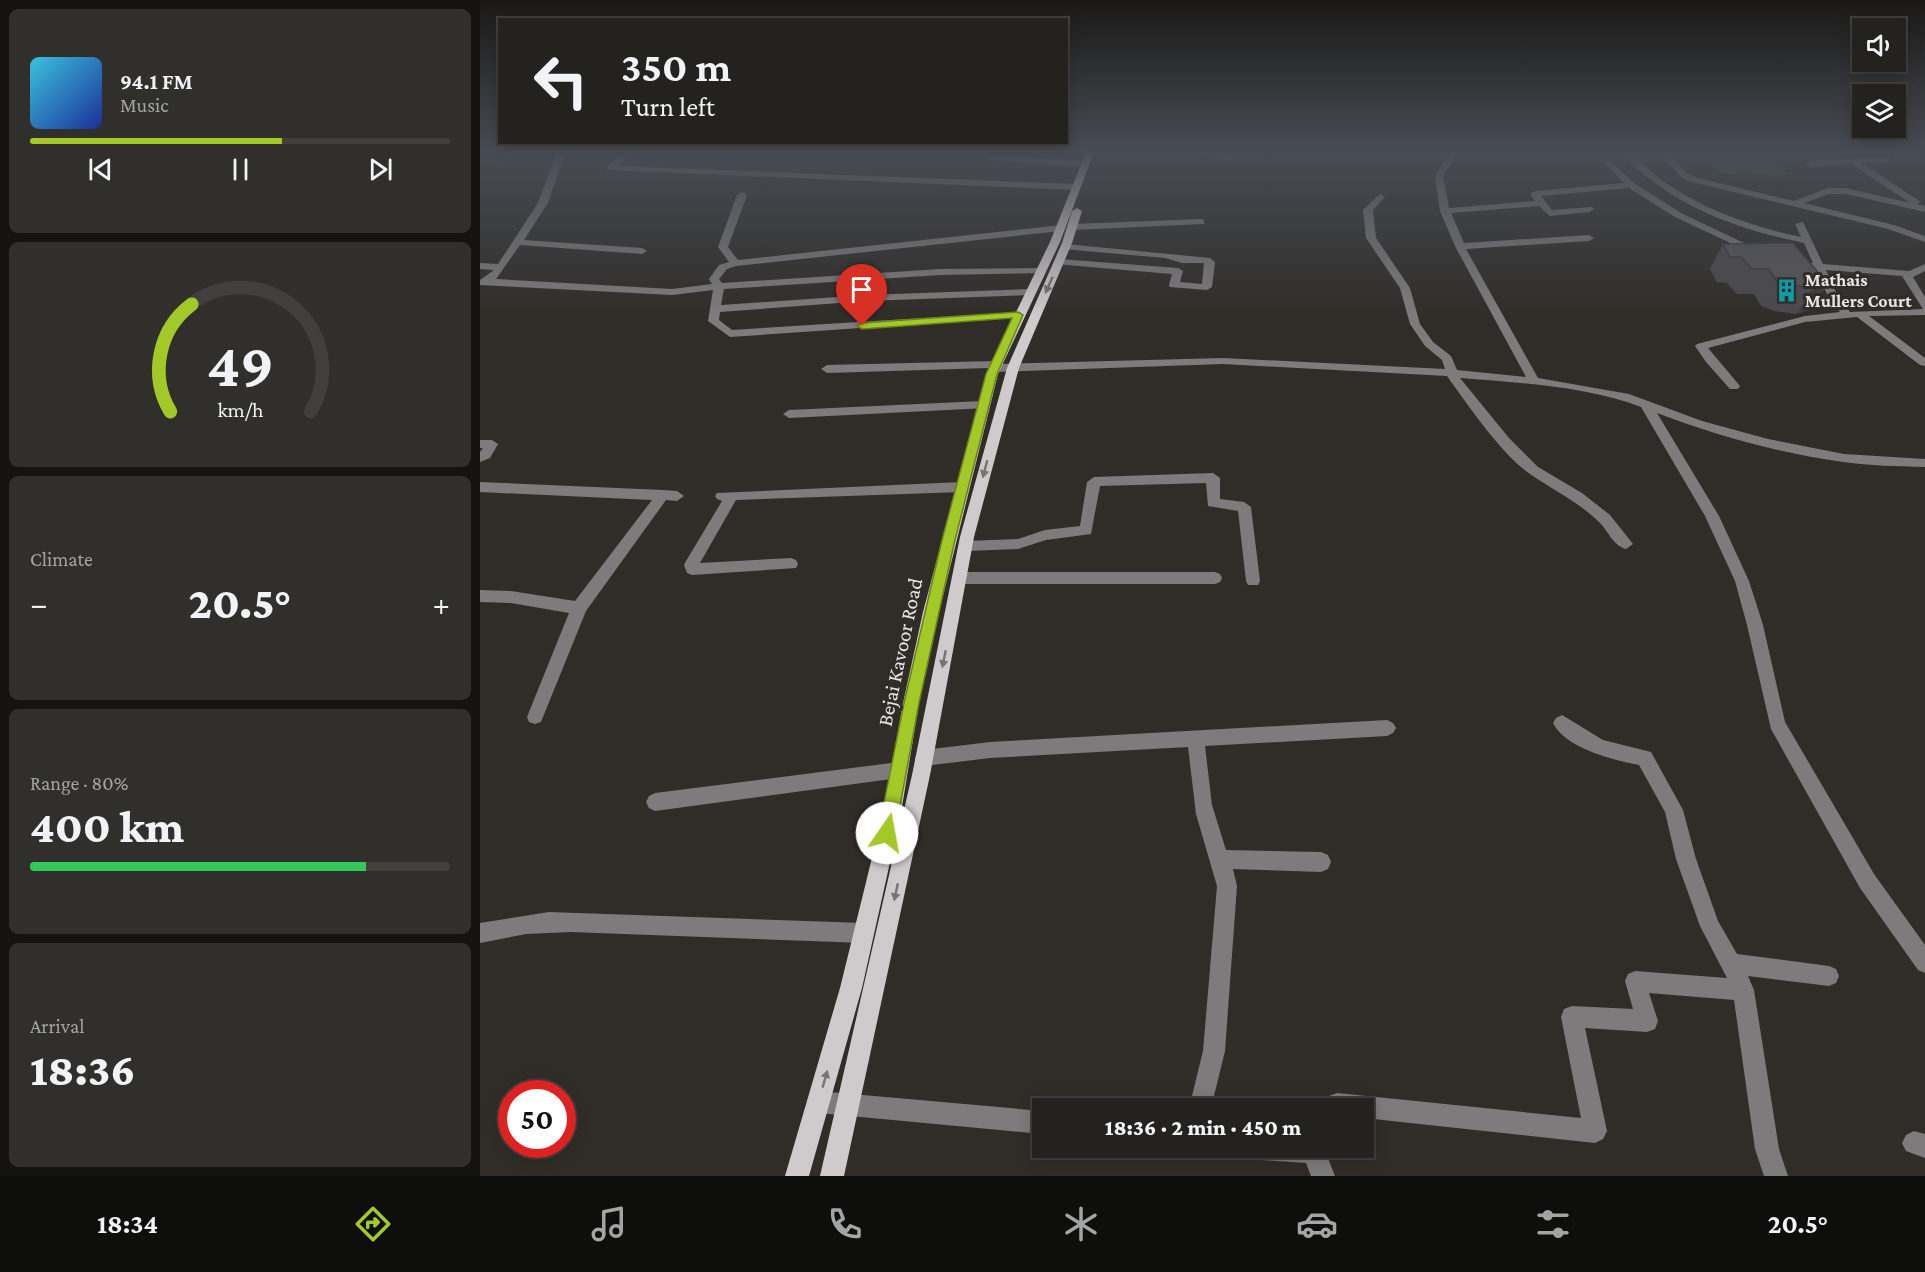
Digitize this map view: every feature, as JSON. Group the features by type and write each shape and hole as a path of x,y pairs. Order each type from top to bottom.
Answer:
{"main road":[{"name":"Bejai Kavoor Road","path":"832,1176 924,758 1001,367 1018,315 1029,292 1070,227 1073,207"},
{"name":"Bejai Kavoor Road","path":"797,1176 851,988 926,635 983,405 1062,255 1078,207"}],"street":[{"path":"484,283 501,267 541,207"},
{"path":"735,262 723,247 738,207"},
{"path":"1371,207 1368,210 1371,238 1405,288 1415,324 1429,344 1447,358 1453,373 1504,441 1533,470 1577,496 1605,519 1614,533 1626,544"},
{"path":"1444,207 1460,246 1534,381"},
{"path":"1445,211 1494,207"},
{"path":"1544,207 1550,213 1589,209"},
{"path":"1667,207 1772,259"},
{"path":"1705,207 1762,232 1806,241"},
{"path":"1807,207 1891,227 1925,239"},
{"path":"1018,315 730,334 713,321 719,286 714,279 723,267 735,262 1070,227 1200,222"},
{"path":"1800,224 1831,292 1853,315 1924,363"},
{"path":"1460,246 1589,238"},
{"path":"518,242 642,250"},
{"path":"1062,255 1166,255 1182,260 1208,261 1207,288 1174,285 1182,260"},
{"path":"1062,255 1178,271"},
{"path":"1788,263 1911,274"},
{"path":"480,266 501,267"},
{"path":"1925,267 1907,276 1925,306"},
{"path":"484,283 672,292 719,286 940,272 1041,270"},
{"path":"714,309 866,298 1029,292"},
{"path":"1734,386 1710,360 1701,346 1804,319 1925,312"},
{"path":"827,369 1223,361 1453,373 1534,381 1625,397 1698,424 1768,443 1844,458 1925,463"},
{"path":"789,414 983,405"},
{"path":"1646,405 1712,516 1742,581 1755,625 1777,724 1867,881 1925,963"},
{"path":"480,444 492,444 485,455 480,458"},
{"path":"966,546 1018,544 1045,535 1086,530 1094,482 1213,478 1213,503 1244,507 1252,581"},
{"path":"480,487 670,496 579,608 535,717"},
{"path":"790,564 692,569 691,565 727,496 962,487"},
{"path":"960,578 1215,578"},
{"path":"480,596 511,597 579,608"},
{"path":"1562,723 1578,738 1609,750 1645,758 1674,810 1686,859 1710,926 1743,990 1767,1149 1776,1176"},
{"path":"924,758 990,750 1387,728"},
{"path":"1196,739 1204,811 1227,886 1215,1039 1202,1098"},
{"path":"655,802 899,770"},
{"path":"1220,859 1321,862"},
{"path":"480,933 528,924 577,920 662,926 864,933"},
{"path":"1731,964 1829,976"},
{"path":"1374,1108 1595,1131 1572,1017 1647,1020 1635,981 1743,990"},
{"path":"818,1102 1032,1122"},
{"path":"1317,1158 1323,1176"}],"building":[{"path":"1793,243 1828,284 1813,288 1790,285 1776,280 1769,269 1752,269 1741,257 1730,257 1723,244"}],"place":[{"name":"Mathais Mullers Court","path":"1787,290"}],"route":[{"path":"862,326 1018,315 992,374 947,544 911,703 887,833"}]}
